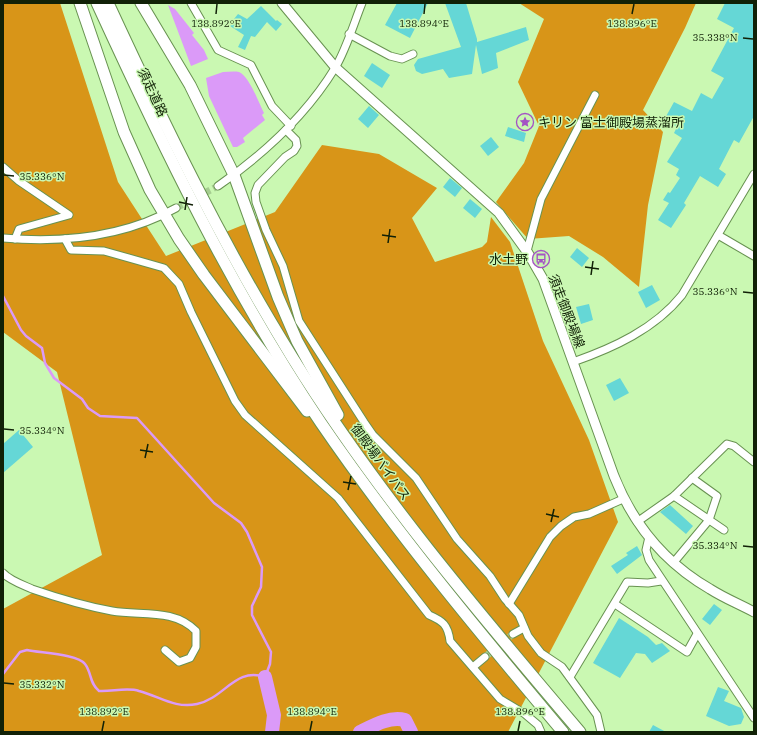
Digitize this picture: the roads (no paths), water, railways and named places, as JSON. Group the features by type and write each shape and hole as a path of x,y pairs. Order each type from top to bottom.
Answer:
{"highway":[{"path":"80,3 124,132 150,190 164,215 204,275 283,381 373,496"},
{"name":"須走道路","path":"97,3 155,129 191,189"},
{"name":"須走道路","path":"108,3 191,189"},
{"path":"141,3 190,85 234,175 261,254 298,340 338,415 399,510"},
{"name":"御殿場バイパス","path":"191,189 220,256 285,366 321,422 373,496 465,615 563,732"},
{"name":"御殿場バイパス","path":"191,189 292,358 360,459 473,606 580,732"}],"main road":[{"name":"須走御殿場線","path":"282,3 335,67 484,198 499,213 527,251 543,279 623,499 636,522 649,538 686,573 710,589 754,612"}],"street":[{"path":"191,3 218,50 251,65 272,106 289,128 296,140 297,146 294,151 285,157 258,185 255,193 256,202 266,230 282,266 299,321 373,435 416,478 447,524 490,576 509,604 519,615 524,628 541,653 562,667 570,677 597,715 601,732"},
{"path":"218,186 257,158 289,128 335,67 362,3"},
{"path":"349,34 390,56 402,59 413,54"},
{"path":"527,251 542,199 595,95"},
{"path":"3,167 19,181 69,215 19,229 15,239"},
{"path":"573,362 610,348 670,310 682,295 754,174"},
{"path":"3,238 64,239 98,235 129,227 164,215 176,208"},
{"path":"718,235 754,256"},
{"path":"64,239 71,250 104,250 164,268 179,284 191,312 235,401 245,415 338,498 429,614 442,620 448,629 450,641 500,699 538,725 541,732"},
{"path":"636,522 674,496 727,444 734,446 754,462"},
{"path":"674,562 709,520 717,496 692,478"},
{"path":"674,496 724,530"},
{"path":"509,604 550,537 561,526 574,517 590,514 623,499"},
{"path":"649,538 646,550 649,560 661,581 754,718"},
{"path":"3,573 36,590 72,602 114,611 163,614 189,623 196,632 196,647 190,658 179,662 165,650"},
{"path":"570,677 627,582 648,583 661,581"},
{"path":"615,604 687,652 697,634"},
{"path":"513,634 524,628"},
{"path":"473,667 485,657"}],"waterway":[{"path":"3,296 21,330 26,336 42,348 45,363 54,378 82,399 88,408 100,416 137,418 214,503 241,523 247,532 262,567 261,587 252,606 252,615 271,652 270,664 265,677 255,675 246,676 230,684 207,701 189,705 181,705 134,690 99,691 94,685 85,664 75,658 58,654 27,650 20,652 3,674"},
{"path":"265,677 274,715 272,732"},
{"path":"360,732 382,722 394,719 405,720 411,732"}],"tunnel":[{"path":"176,208 218,186"},
{"path":"485,657 513,634"}],"place":[{"name":"キリン 富士御殿場蒸溜所","path":"525,122"},
{"name":"水土野","path":"541,259"}]}
